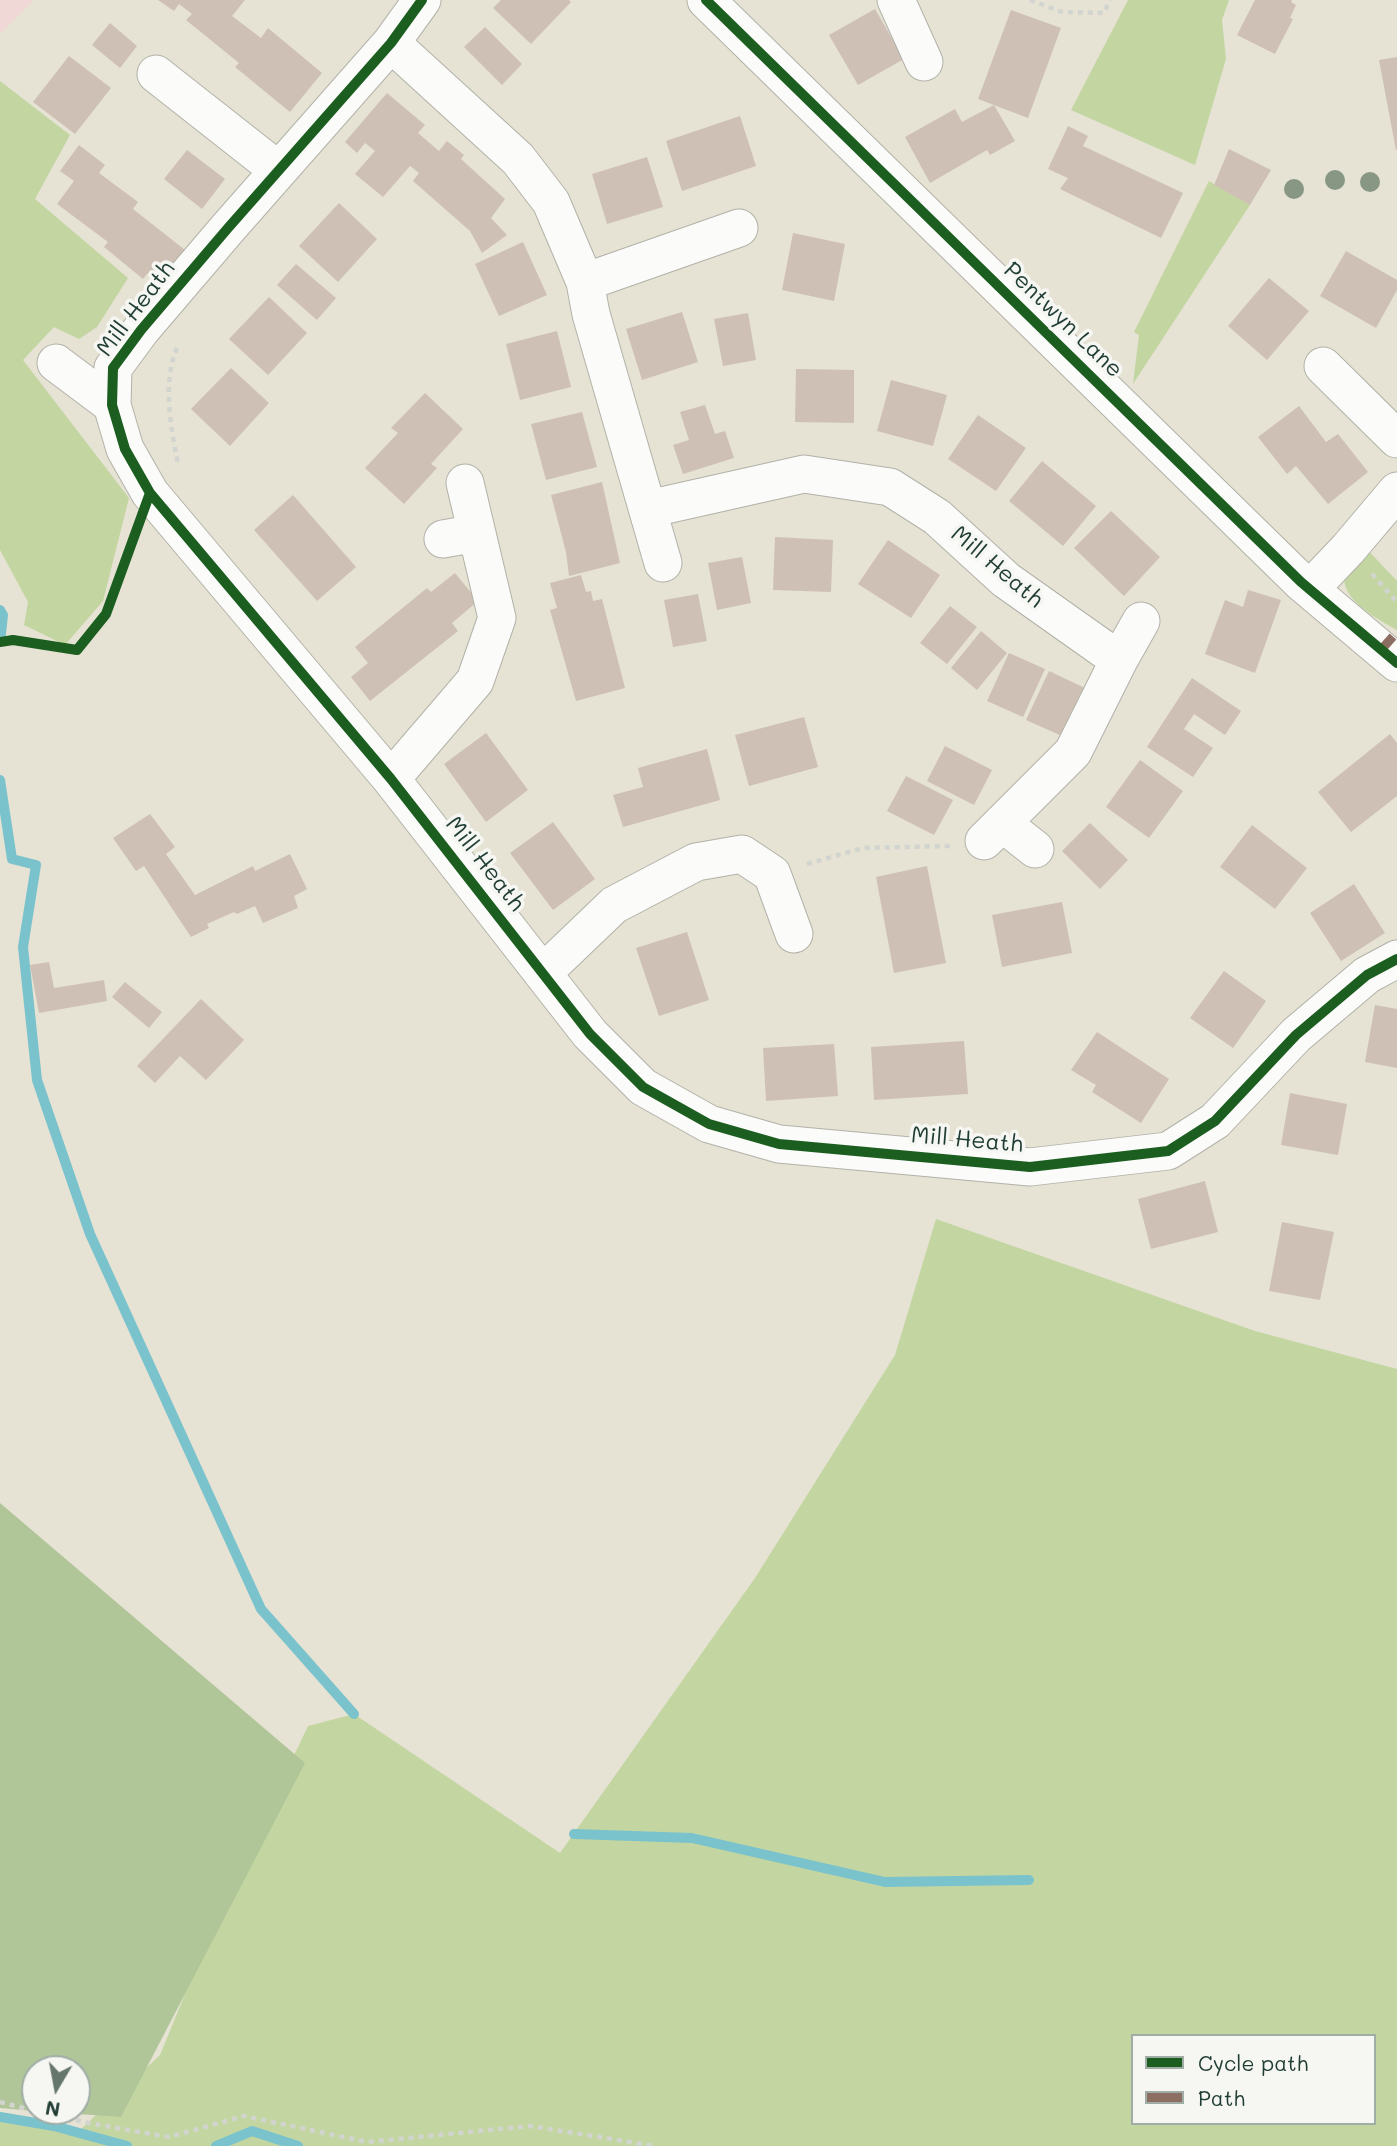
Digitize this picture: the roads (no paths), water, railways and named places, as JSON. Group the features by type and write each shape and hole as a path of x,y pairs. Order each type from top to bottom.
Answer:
{"street":[{"name":"Mill Heath","path":"422,0 391,43 141,330 113,368 112,405 125,449 150,493 391,779 590,1034 643,1087 709,1124 779,1144 1030,1167 1168,1151 1215,1121 1296,1035 1367,975 1397,959"},
{"name":"Pentwyn Lane","path":"706,0 1310,589 1397,663"},
{"path":"897,0 924,62"},
{"path":"391,43 518,159 551,202 585,282 591,314 663,563"},
{"path":"156,74 278,170"},
{"path":"585,282 739,228"},
{"path":"56,363 112,405"},
{"path":"1323,366 1397,439"},
{"name":"Mill Heath","path":"648,509 804,474 890,487 937,517 1006,580 1119,660"},
{"path":"391,779 475,681 497,618 460,536 465,483"},
{"path":"1310,589 1397,491"},
{"path":"1035,849 993,832 1073,752 1141,621"},
{"path":"544,972 614,905 696,862 742,854 772,874 794,934"}],"waterway":[{"path":"0,610 3,615 0,642"},
{"path":"0,780 12,859 36,865 23,947 37,1080 90,1234 261,1609 354,1714"},
{"path":"574,1834 692,1838 885,1882 1029,1880"},
{"path":"0,2117 54,2126 127,2146"},
{"path":"216,2146 252,2131 298,2146"}]}
